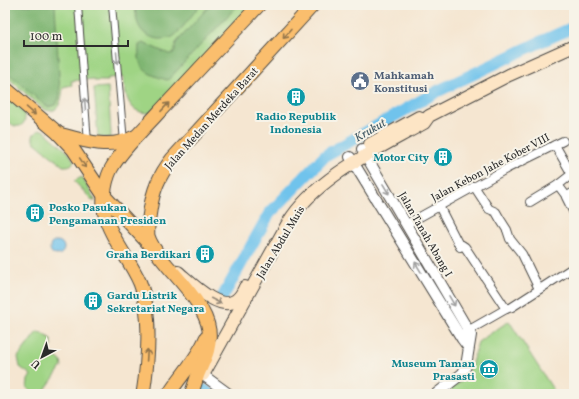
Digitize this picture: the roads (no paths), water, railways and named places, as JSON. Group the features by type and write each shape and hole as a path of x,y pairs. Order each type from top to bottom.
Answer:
{"main road":[{"path":"143,394 148,342 148,326 144,297 134,271 107,222 105,197 107,182 112,168 138,135 259,5"},
{"name":"Jalan Medan Merdeka Barat","path":"192,394 198,374 206,360 209,345 208,328 204,314 153,249 148,235 151,203 156,185 163,171 185,145 313,5"},
{"name":"Jalan Abdul Muis","path":"163,260 213,300 223,304 229,304 242,294 278,226 291,205 321,177 364,153 420,116 429,116 509,75 574,46"},
{"path":"5,88 58,133 73,149 105,197 153,249"},
{"path":"58,133 88,143 104,144 124,142 138,135"},
{"name":"Jalan Abdul Muis","path":"192,394 296,210 352,160"},
{"path":"169,394 201,348 208,328"}],"street":[{"path":"78,5 88,143"},
{"path":"112,5 124,142"},
{"name":"Jalan Kebon Jahe Kober VIII","path":"406,224 508,168 563,141"},
{"path":"530,202 573,176 555,145"},
{"name":"Jalan Tanah Abang I","path":"364,153 406,224 466,337"},
{"name":"Jalan Tanah Abang I","path":"352,160 466,337"},
{"path":"558,185 567,197 574,213"},
{"path":"474,186 489,209 495,212 500,218 511,241 516,245 522,254 539,289"},
{"path":"567,197 574,192"},
{"path":"439,206 460,247 463,245 465,247 509,308"},
{"path":"436,394 463,373 466,366 466,337 574,267"},
{"path":"203,375 229,394"}],"water":[{"path":"54,241 60,241 64,245 64,251 60,255 54,255 50,251 50,245"}],"waterway":[{"name":"Krukut","path":"222,298 269,214 326,155 438,91 574,27"},
{"name":"Krukut","path":"204,390 210,394"}],"place":[{"name":"Mahkamah Konstitusi","path":"360,81"},
{"name":"Radio Republik Indonesia","path":"296,97"},
{"name":"Motor City","path":"443,157"},
{"name":"Posko Pasukan Pengamanan Presiden","path":"35,213"},
{"name":"Graha Berdikari","path":"205,254"},
{"name":"Gardu Listrik Sekretariat Negara","path":"93,301"},
{"name":"Museum Taman Prasasti","path":"489,369"}]}
